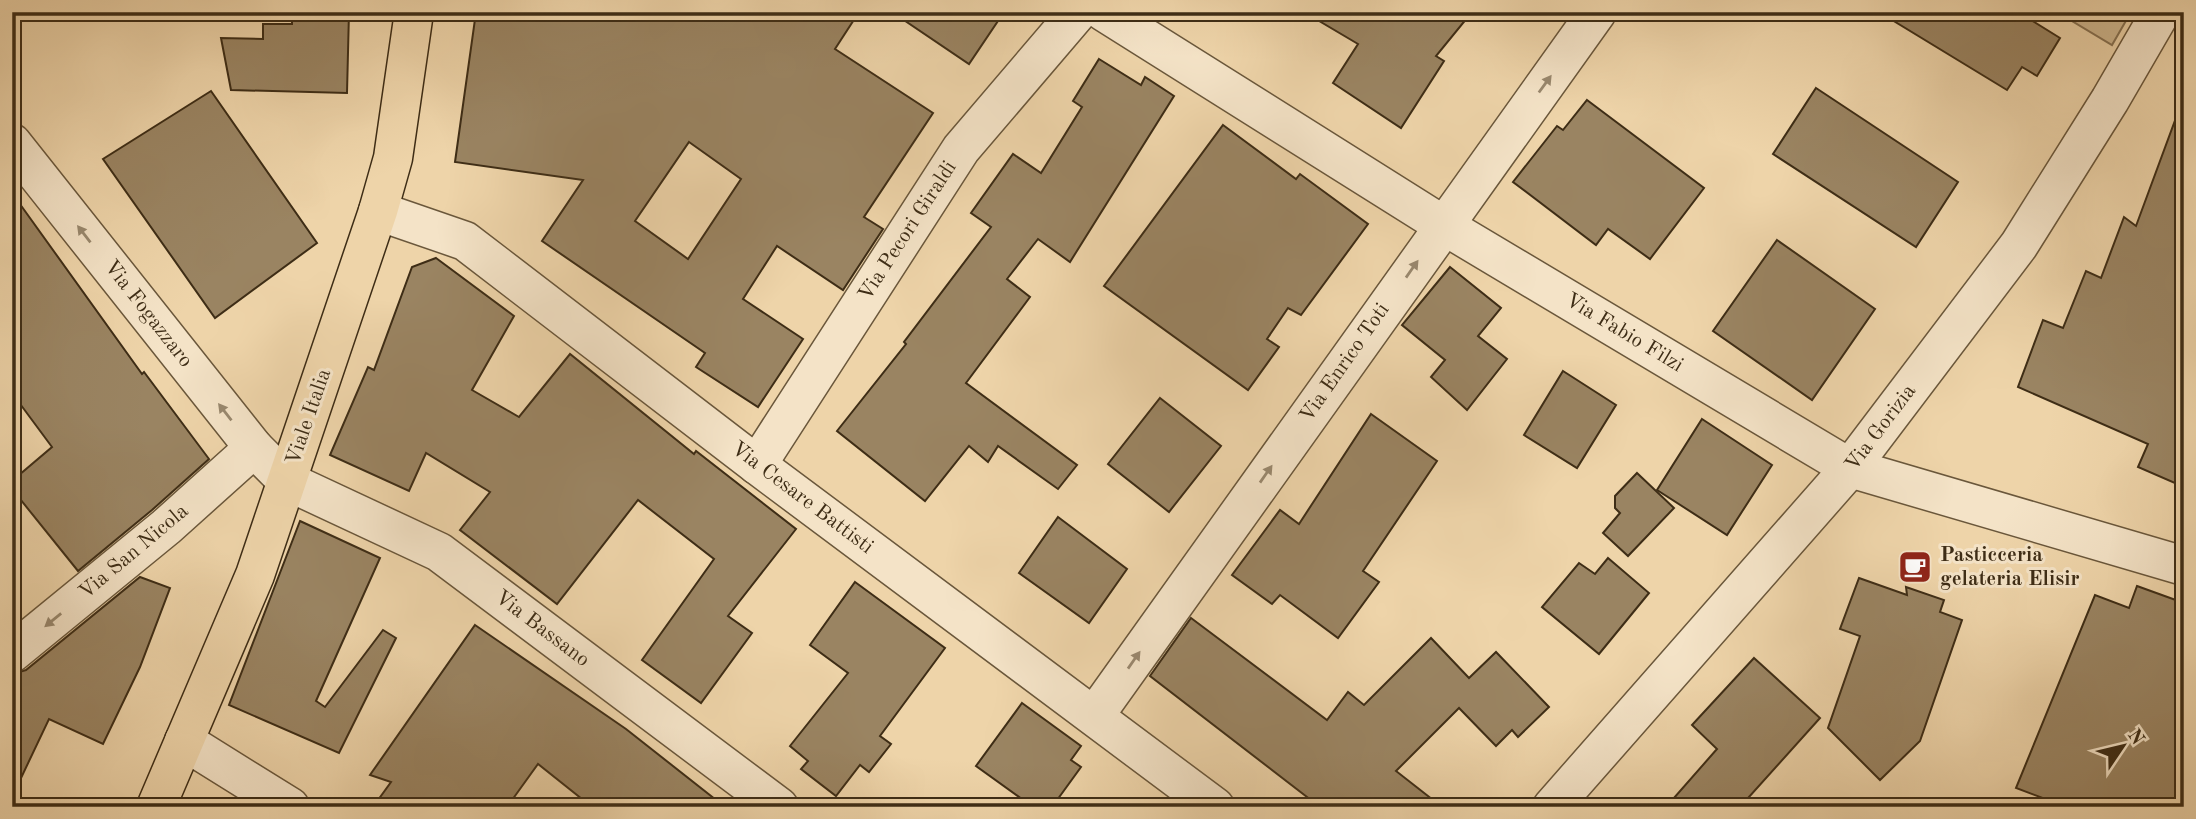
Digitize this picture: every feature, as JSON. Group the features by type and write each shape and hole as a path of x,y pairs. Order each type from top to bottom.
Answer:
{"main road":[{"name":"Viale Italia","path":"156,807 255,575 378,211 393,158 414,12"}],"street":[{"name":"Via Pecori Giraldi","path":"757,465 961,149 1078,12"},
{"name":"Via Fabio Filzi","path":"1104,12 1443,225 1850,468 2184,566"},
{"name":"Via Enrico Toti","path":"1095,715 1597,12"},
{"name":"Via Gorizia","path":"1552,807 1850,468 2019,245 2110,100 2161,12"},
{"name":"Via Fogazzaro","path":"12,143 254,448 287,481"},
{"name":"Via Cesare Battisti","path":"378,211 465,241 757,465 1215,807"},
{"name":"Via San Nicola","path":"12,653 166,527 254,448"},
{"name":"Via Bassano","path":"287,481 439,552 779,807"},
{"path":"184,741 290,807"}],"shaded area":[{"path":"2057,12 2131,12 2112,45"}],"building":[{"path":"292,12 349,12 347,93 231,90 221,38 263,39 263,24 292,24"},
{"path":"476,12 534,19 536,12 859,12 835,49 933,113 864,217 883,229 843,290 777,246 743,299 803,339 758,407 696,367 705,353 542,241 583,180 455,162","holes":["689,142 741,179 688,259 635,221"]},
{"path":"892,12 1004,12 969,64"},
{"path":"1304,12 1472,12 1436,56 1444,61 1401,128 1333,83 1358,44"},
{"path":"1879,12 2018,12 2060,38 2037,76 2022,67 2007,90"},
{"path":"1099,59 1141,85 1145,77 1174,96 1070,262 1038,239 1007,279 1030,297 966,383 1077,465 1058,489 998,446 988,462 969,446 925,501 837,431 906,344 904,342 991,227 971,213 1013,154 1041,173 1082,107 1073,101"},
{"path":"1816,88 1958,182 1916,247 1773,154"},
{"path":"211,91 317,243 215,318 103,159"},
{"path":"1587,100 1704,188 1650,259 1608,229 1596,245 1513,182 1557,126 1563,130"},
{"path":"2180,107 2184,108 2184,487 2138,467 2148,444 2018,387 2043,320 2063,328 2086,271 2101,278 2124,217 2136,226"},
{"path":"1223,125 1296,179 1300,174 1368,224 1301,315 1288,308 1267,339 1279,347 1248,390 1104,286"},
{"path":"12,193 142,374 144,372 209,459 78,571 12,489 12,481 52,447 12,393"},
{"path":"1777,240 1875,309 1812,400 1713,331"},
{"path":"436,258 514,316 472,390 519,417 570,354 694,454 696,451 796,529 728,616 752,633 701,703 642,660 714,559 638,500 557,604 460,530 490,492 426,453 409,491 330,455 368,367 374,370 412,267"},
{"path":"1450,267 1501,308 1478,336 1507,359 1467,410 1431,377 1445,360 1402,325"},
{"path":"1563,371 1616,405 1577,468 1524,435"},
{"path":"1160,398 1221,446 1169,512 1108,464"},
{"path":"1371,414 1437,461 1363,571 1379,582 1338,638 1280,595 1272,604 1232,575 1280,510 1299,524"},
{"path":"1702,419 1772,465 1727,535 1657,490"},
{"path":"1637,473 1674,508 1628,556 1603,533 1620,513 1615,508 1615,496"},
{"path":"1058,517 1127,569 1089,623 1019,573"},
{"path":"300,521 380,558 316,701 325,707 383,630 396,638 339,753 229,705"},
{"path":"1608,558 1649,593 1599,654 1542,607 1579,563 1595,574"},
{"path":"140,577 170,588 140,667 103,744 49,719 12,797 12,674 26,670"},
{"path":"1859,578 1907,595 1906,587 1944,600 1940,612 1962,620 1920,741 1880,780 1828,728 1860,636 1840,629"},
{"path":"855,582 945,648 880,736 891,744 869,772 860,765 836,796 801,769 808,761 790,746 848,673 810,645"},
{"path":"2137,586 2184,603 2184,807 2067,807 2016,788 2095,595 2129,608"},
{"path":"1191,618 1327,720 1348,692 1364,705 1431,638 1469,678 1496,652 1549,707 1518,737 1512,730 1496,746 1459,708 1396,771 1442,807 1320,807 1150,676"},
{"path":"475,625 626,729 725,807 592,807 538,764 507,807 373,807 391,782 370,775"},
{"path":"1754,658 1820,718 1740,807 1666,807 1717,749 1692,725"},
{"path":"1022,703 1081,746 1071,760 1081,767 1052,807 1033,807 976,766"}],"place":[{"name":"Pasticceria gelateria Elisir","path":"1915,567"}]}
